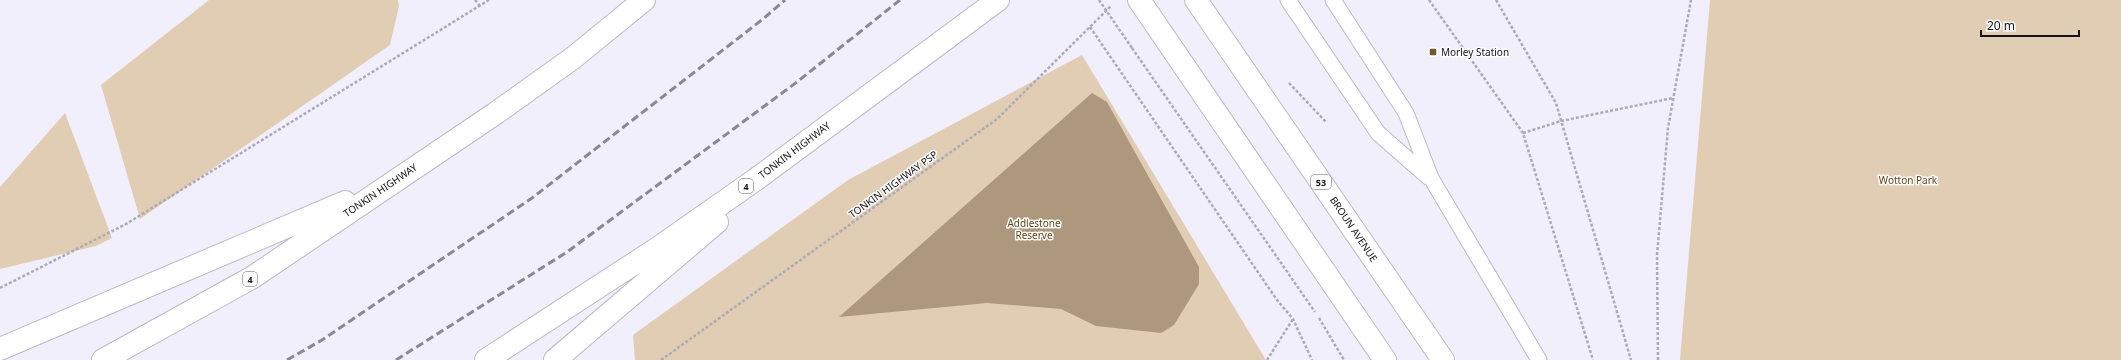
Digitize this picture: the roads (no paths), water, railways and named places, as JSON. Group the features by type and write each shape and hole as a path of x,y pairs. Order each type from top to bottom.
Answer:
{"main road":[{"name":"TONKIN HIGHWAY","path":"104,360 253,277 496,113 572,58 644,0"},
{"name":"TONKIN HIGHWAY","path":"486,360 658,248 998,0"},
{"path":"1139,0 1385,360"},
{"name":"BROUN AVENUE","path":"1198,2 1444,360"},
{"path":"555,360 851,108"},
{"path":"0,349 389,184"}],"lane":[{"path":"1288,0 1378,133 1431,178"},
{"path":"1333,0 1406,113 1431,178 1539,360"}],"railway":[{"path":"287,360 322,340 532,198 763,19 785,0"},
{"path":"396,360 567,252 797,82 900,0"}],"place":[{"name":"Morley Station","path":"1433,52"}],"park label":[{"name":"Wotton Park","path":"1908,180"},
{"name":"Addlestone Reserve","path":"1034,228"}]}
